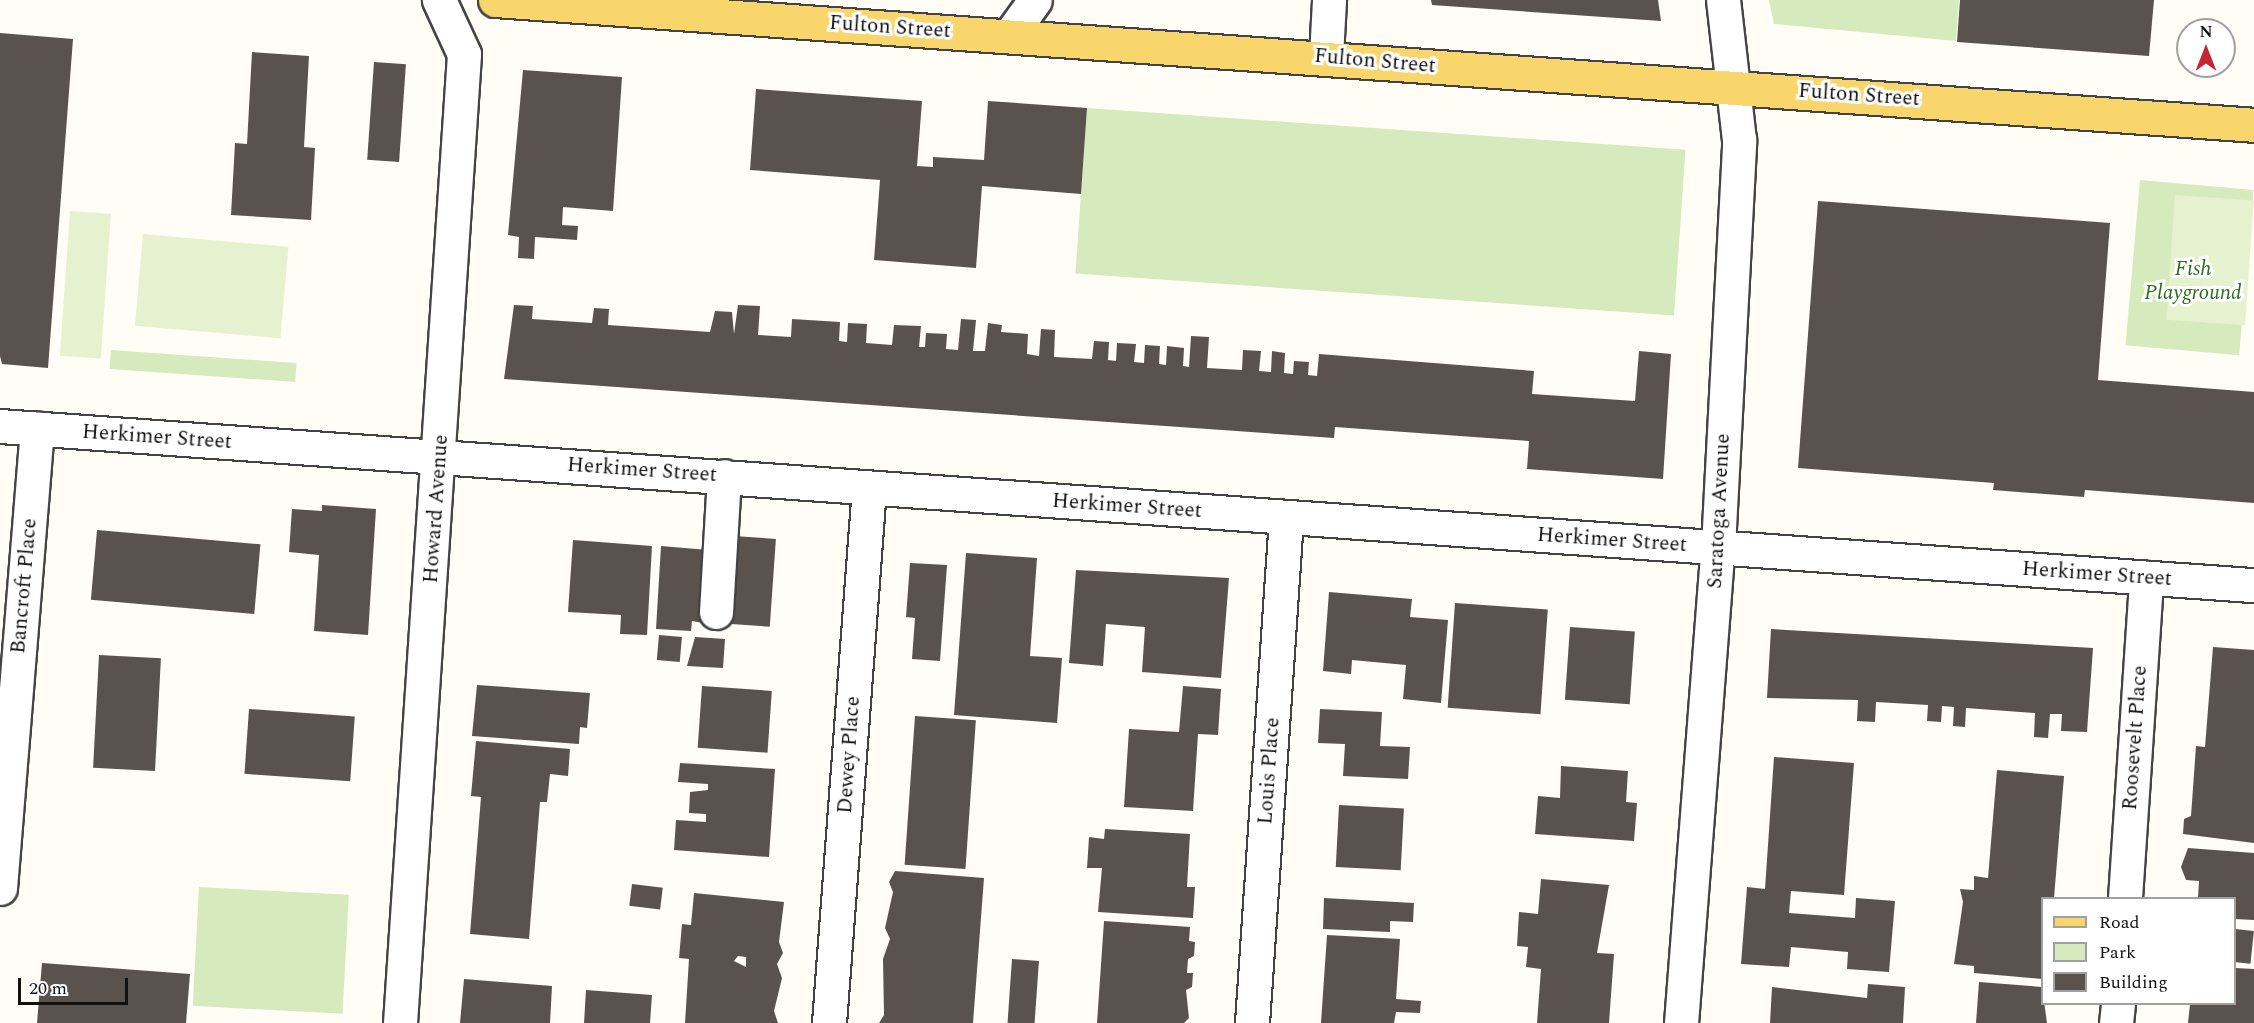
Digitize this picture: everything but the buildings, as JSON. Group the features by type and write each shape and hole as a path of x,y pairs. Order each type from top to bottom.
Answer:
{"main road":[{"name":"Fulton Street","path":"495,0 1326,56 2254,125"}],"street":[{"name":"Howard Avenue","path":"400,1023 465,54 439,0"},
{"path":"1009,36 1035,0"},
{"path":"1326,56 1329,0"},
{"name":"Saratoga Avenue","path":"1681,1023 1718,547 1739,140 1735,86 1723,0"},
{"name":"Herkimer Street","path":"0,426 2254,585"},
{"name":"Bancroft Place","path":"0,888 37,428"},
{"path":"716,612 724,476"},
{"name":"Dewey Place","path":"829,1023 869,487"},
{"name":"Louis Place","path":"1252,1023 1286,518"},
{"name":"Roosevelt Place","path":"2125,897 2146,578"},
{"path":"2116,1023 2118,1005"}],"green space":[{"path":"1769,0 1959,0 1956,41 1774,24"},
{"path":"1087,108 1686,150 1674,315 1075,274"},
{"name":"Fish Playground","path":"2140,180 2254,190 2239,355 2126,345"},
{"path":"2175,195 2254,201 2245,325 2166,320"},
{"path":"70,211 111,214 101,359 60,356"},
{"path":"143,234 288,247 280,338 135,326"},
{"path":"111,350 297,363 295,382 110,369"},
{"path":"199,887 349,895 343,1014 193,1006"}]}
